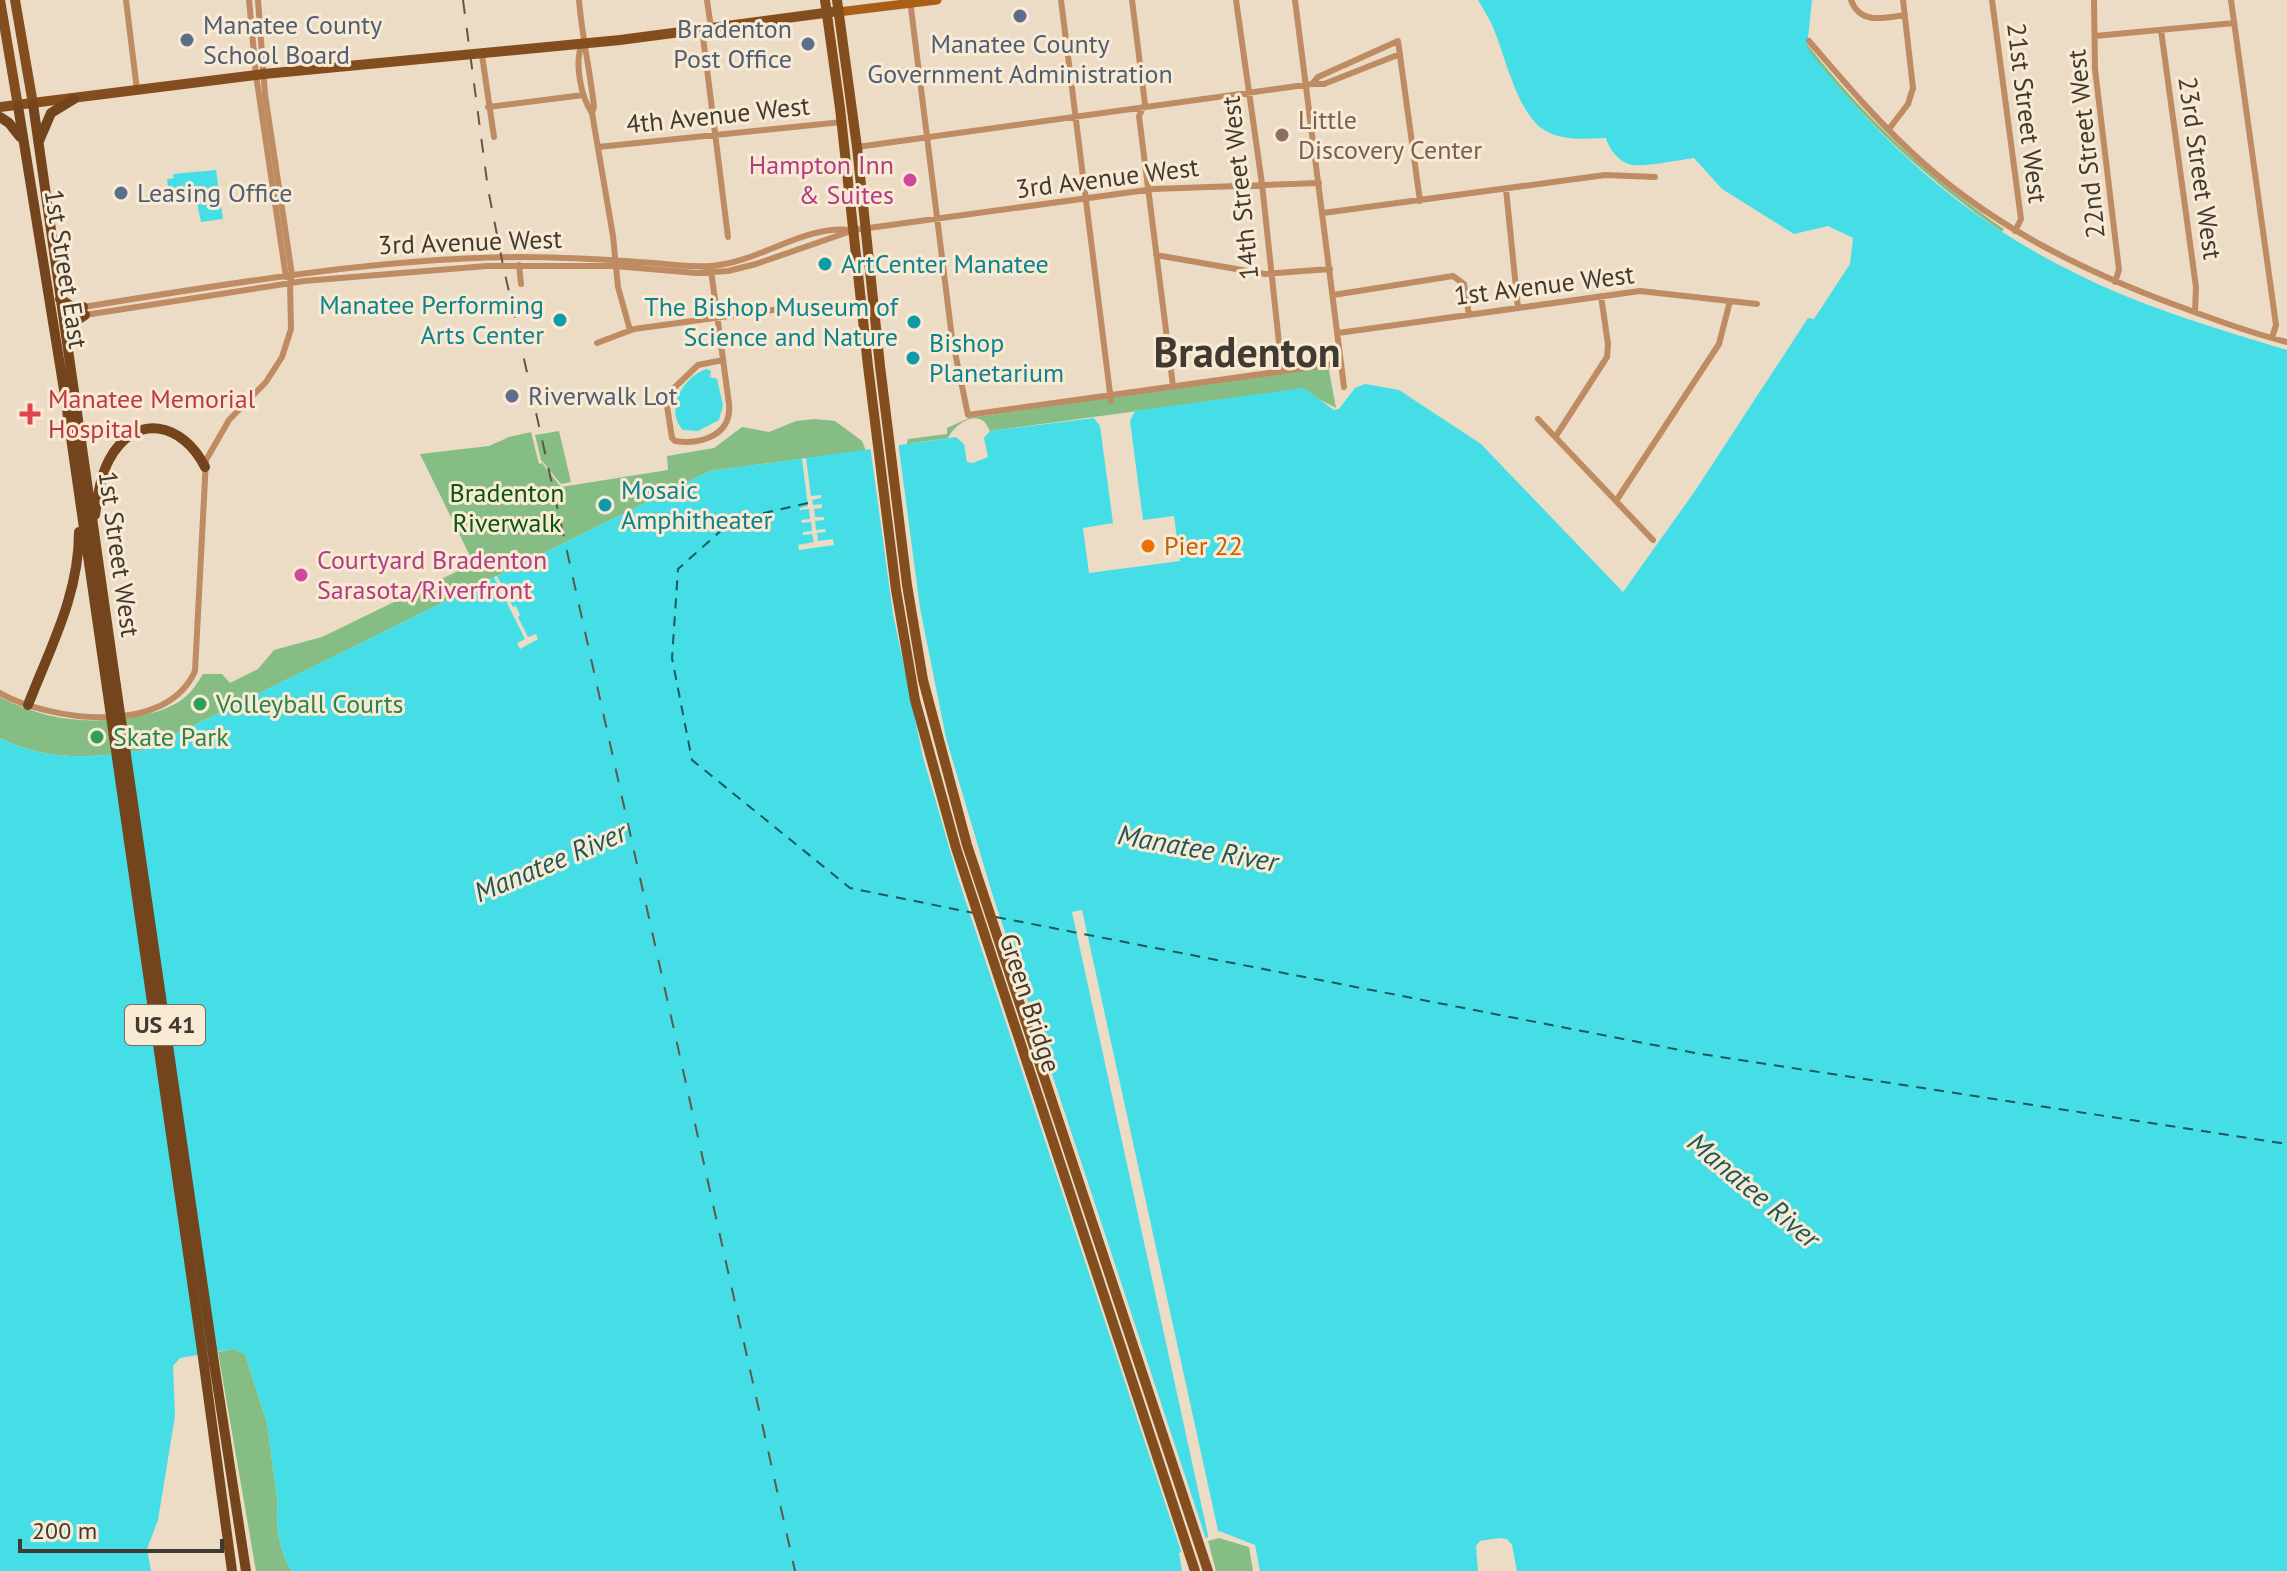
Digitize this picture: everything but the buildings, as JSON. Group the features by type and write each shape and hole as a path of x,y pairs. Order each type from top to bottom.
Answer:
{"highway":[{"path":"39,142 51,113 74,99"},
{"name":"1st Street West","path":"33,104 93,529 111,687"},
{"name":"1st Street East","path":"18,106 111,687"},
{"path":"0,117 24,142"},
{"path":"60,299 84,311 66,337"},
{"path":"93,529 104,471 117,447 131,435 151,427 177,433 197,451 205,467"},
{"path":"28,705 75,582 79,561 80,498"},
{"name":"US 41","path":"111,687 209,1364 232,1571"},
{"name":"US 41","path":"209,1364 246,1571"}],"main road":[{"name":"1st Street West","path":"15,0 33,104"},
{"path":"825,0 834,8 840,108 860,229"},
{"path":"0,107 260,75 582,44 834,8 937,0"},
{"name":"1st Street East","path":"1,7 18,106"},
{"path":"840,74 857,147 860,229"},
{"path":"840,108 845,115 850,141 857,147"},
{"name":"Green Bridge","path":"860,229 883,442 923,680 972,860 1200,1567"}],"street":[{"path":"126,0 137,90"},
{"path":"0,693 68,716 121,716 171,700 186,688 195,671 208,454 229,420 264,386 278,366 288,344 292,320 289,275 249,0"},
{"path":"258,0 260,75"},
{"path":"579,0 582,44 588,55 594,107 592,113"},
{"path":"707,0 708,74 728,237"},
{"path":"1061,0 1111,398"},
{"path":"1132,0 1145,104 1139,116 1173,386"},
{"name":"14th Street West","path":"1236,0 1262,184 1272,274 1271,291 1282,371"},
{"path":"1295,0 1309,85 1344,387"},
{"path":"1851,0 1855,10 1867,18 1905,15"},
{"path":"1889,129 1908,104 1913,88 1903,0"},
{"name":"21st Street West","path":"1992,0 2021,219 2015,231"},
{"name":"22nd Street West","path":"2094,0 2097,91 2118,255 2119,270 2115,282"},
{"path":"2231,0 2276,325 2272,338"},
{"path":"910,2 952,338 968,415 1111,398 1173,386 1341,363"},
{"path":"250,11 259,10"},
{"path":"2095,36 2234,23"},
{"name":"23rd Street West","path":"2161,30 2196,287 2195,312"},
{"path":"1809,41 1853,92 1934,171 2015,231 2076,265 2115,282 2287,342"},
{"path":"582,44 578,53 583,95 592,113 619,295 630,330"},
{"path":"1309,85 1318,77 1399,48"},
{"path":"857,147 1338,81 1399,48"},
{"path":"1399,48 1420,201"},
{"path":"482,55 494,137"},
{"path":"488,107 583,95"},
{"name":"4th Avenue West","path":"598,147 842,122"},
{"path":"1323,213 1605,175 1655,177"},
{"name":"3rd Avenue West","path":"84,311 184,291 385,264 517,257 710,269 748,260 817,231 835,228 860,229 938,220 1147,190 1319,183"},
{"path":"1506,189 1518,308"},
{"path":"1156,255 1272,274 1330,269"},
{"name":"3rd Avenue West","path":"84,311 290,283 386,274 519,265 615,263"},
{"path":"385,264 386,274"},
{"path":"519,265 521,284"},
{"path":"710,269 717,318 723,360 730,409 725,425 717,434 707,439 675,441 667,406 672,390 698,365 723,360"},
{"path":"1333,295 1458,278 1464,284 1469,315"},
{"path":"184,291 187,299"},
{"name":"1st Avenue West","path":"1338,333 1651,291 1757,304"},
{"path":"1556,436 1607,357 1601,296"},
{"path":"1616,501 1719,344 1730,301"},
{"path":"597,343 630,330 817,304"},
{"path":"1538,419 1653,540"}],"green space":[{"path":"1807,44 1874,121 1923,167 2004,229 2002,232 1897,148 1828,75 1806,48"},
{"name":"Bradenton Riverwalk","path":"1328,365 1336,408 1300,389 990,431 983,421 972,418 958,426 948,438 912,443 905,467 869,471 860,451 710,471 144,750 71,756 35,751 0,738 0,697 32,711 81,720 152,713 184,698 203,674 222,674 230,683 258,669 274,650 322,637 466,567 471,558 420,454 489,446 531,432 539,464 542,463 561,487 668,470 667,456 714,448 742,427 769,432 796,421 815,419 835,421 862,441 870,461 903,457 908,439 947,434 947,428 969,418"},
{"path":"559,431 571,482 561,484 541,460 535,435"},
{"path":"233,1349 245,1354 267,1423 278,1505 279,1540 292,1571 256,1571 218,1352"},
{"path":"1219,1538 1249,1547 1253,1571 1216,1571 1208,1541"}],"water":[{"name":"Manatee River","path":"1478,0 1812,0 1807,48 1864,116 1962,204 2036,252 2100,285 2179,316 2287,350 2287,1571 1260,1571 1255,1545 1219,1531 1179,1553 1182,1571 292,1571 279,1540 278,1505 267,1423 245,1354 233,1349 180,1358 173,1366 175,1416 158,1520 147,1549 151,1571 0,1571 0,738 35,751 70,756 144,750 710,471 871,449 874,458 898,454 899,445 956,437 964,444 967,462 973,463 988,457 984,438 990,431 1094,418 1100,426 1113,523 1083,528 1089,573 1180,561 1174,516 1143,520 1130,421 1135,411 1304,388 1334,410 1339,409 1355,388 1365,384 1399,390 1481,444 1623,592 1695,491 1808,318 1814,319 1850,264 1853,238 1828,226 1794,234 1722,189 1694,158 1633,165 1616,155 1606,138 1568,138 1546,131 1536,124 1520,99 1493,27"},
{"path":"216,170 223,219 201,222 196,199 189,193 169,194 167,179 174,178 173,174"},
{"path":"707,369 711,371 710,377 717,379 723,405 719,420 698,431 683,430 675,413 679,395 690,379"}],"pier":[{"path":"898,441 920,608 946,738 992,893 1207,1542 1183,1557 958,878 923,757 893,614 870,445 877,453 894,451"},
{"path":"806,458 811,496 821,495 821,498 812,500 813,505 822,504 822,508 814,509 815,517 824,517 824,520 815,521 816,530 825,529 826,532 817,533 818,541 833,539 834,545 799,550 798,545 814,542 812,534 803,535 803,532 812,531 811,522 802,523 801,520 810,519 809,509 800,510 808,506 802,459"},
{"path":"497,576 513,607 516,606 528,637 536,634 538,639 520,649 517,643 525,639 494,577"},
{"path":"1082,910 1219,1535 1209,1540 1072,912"},
{"path":"1507,1539 1512,1545 1517,1571 1478,1571 1476,1546 1480,1541"}],"ferry route":[{"path":"808,503 733,520 678,569 672,658 692,760 850,888 974,913"},
{"path":"996,917 1695,1053 2287,1144"}],"railway":[{"path":"463,0 488,189 503,265 795,1571"}],"place":[{"name":"Manatee County Government Administration","path":"1020,16"},
{"name":"Manatee County School Board","path":"187,40"},
{"name":"Bradenton Post Office","path":"808,44"},
{"name":"Little Discovery Center","path":"1282,135"},
{"name":"Hampton Inn & Suites","path":"910,180"},
{"name":"Leasing Office","path":"121,193"},
{"name":"ArtCenter Manatee","path":"825,264"},
{"name":"Manatee Performing Arts Center","path":"560,320"},
{"name":"The Bishop Museum of Science and Nature","path":"914,322"},
{"name":"Bishop Planetarium","path":"913,358"},
{"name":"Riverwalk Lot","path":"512,396"},
{"name":"Manatee Memorial Hospital","path":"30,414"},
{"name":"Mosaic Amphitheater","path":"605,505"},
{"name":"Pier 22","path":"1148,546"},
{"name":"Courtyard Bradenton Sarasota/Riverfront","path":"301,575"},
{"name":"Volleyball Courts","path":"200,704"},
{"name":"Skate Park","path":"97,737"}],"district":[{"name":"Bradenton","path":"1247,352"}]}
